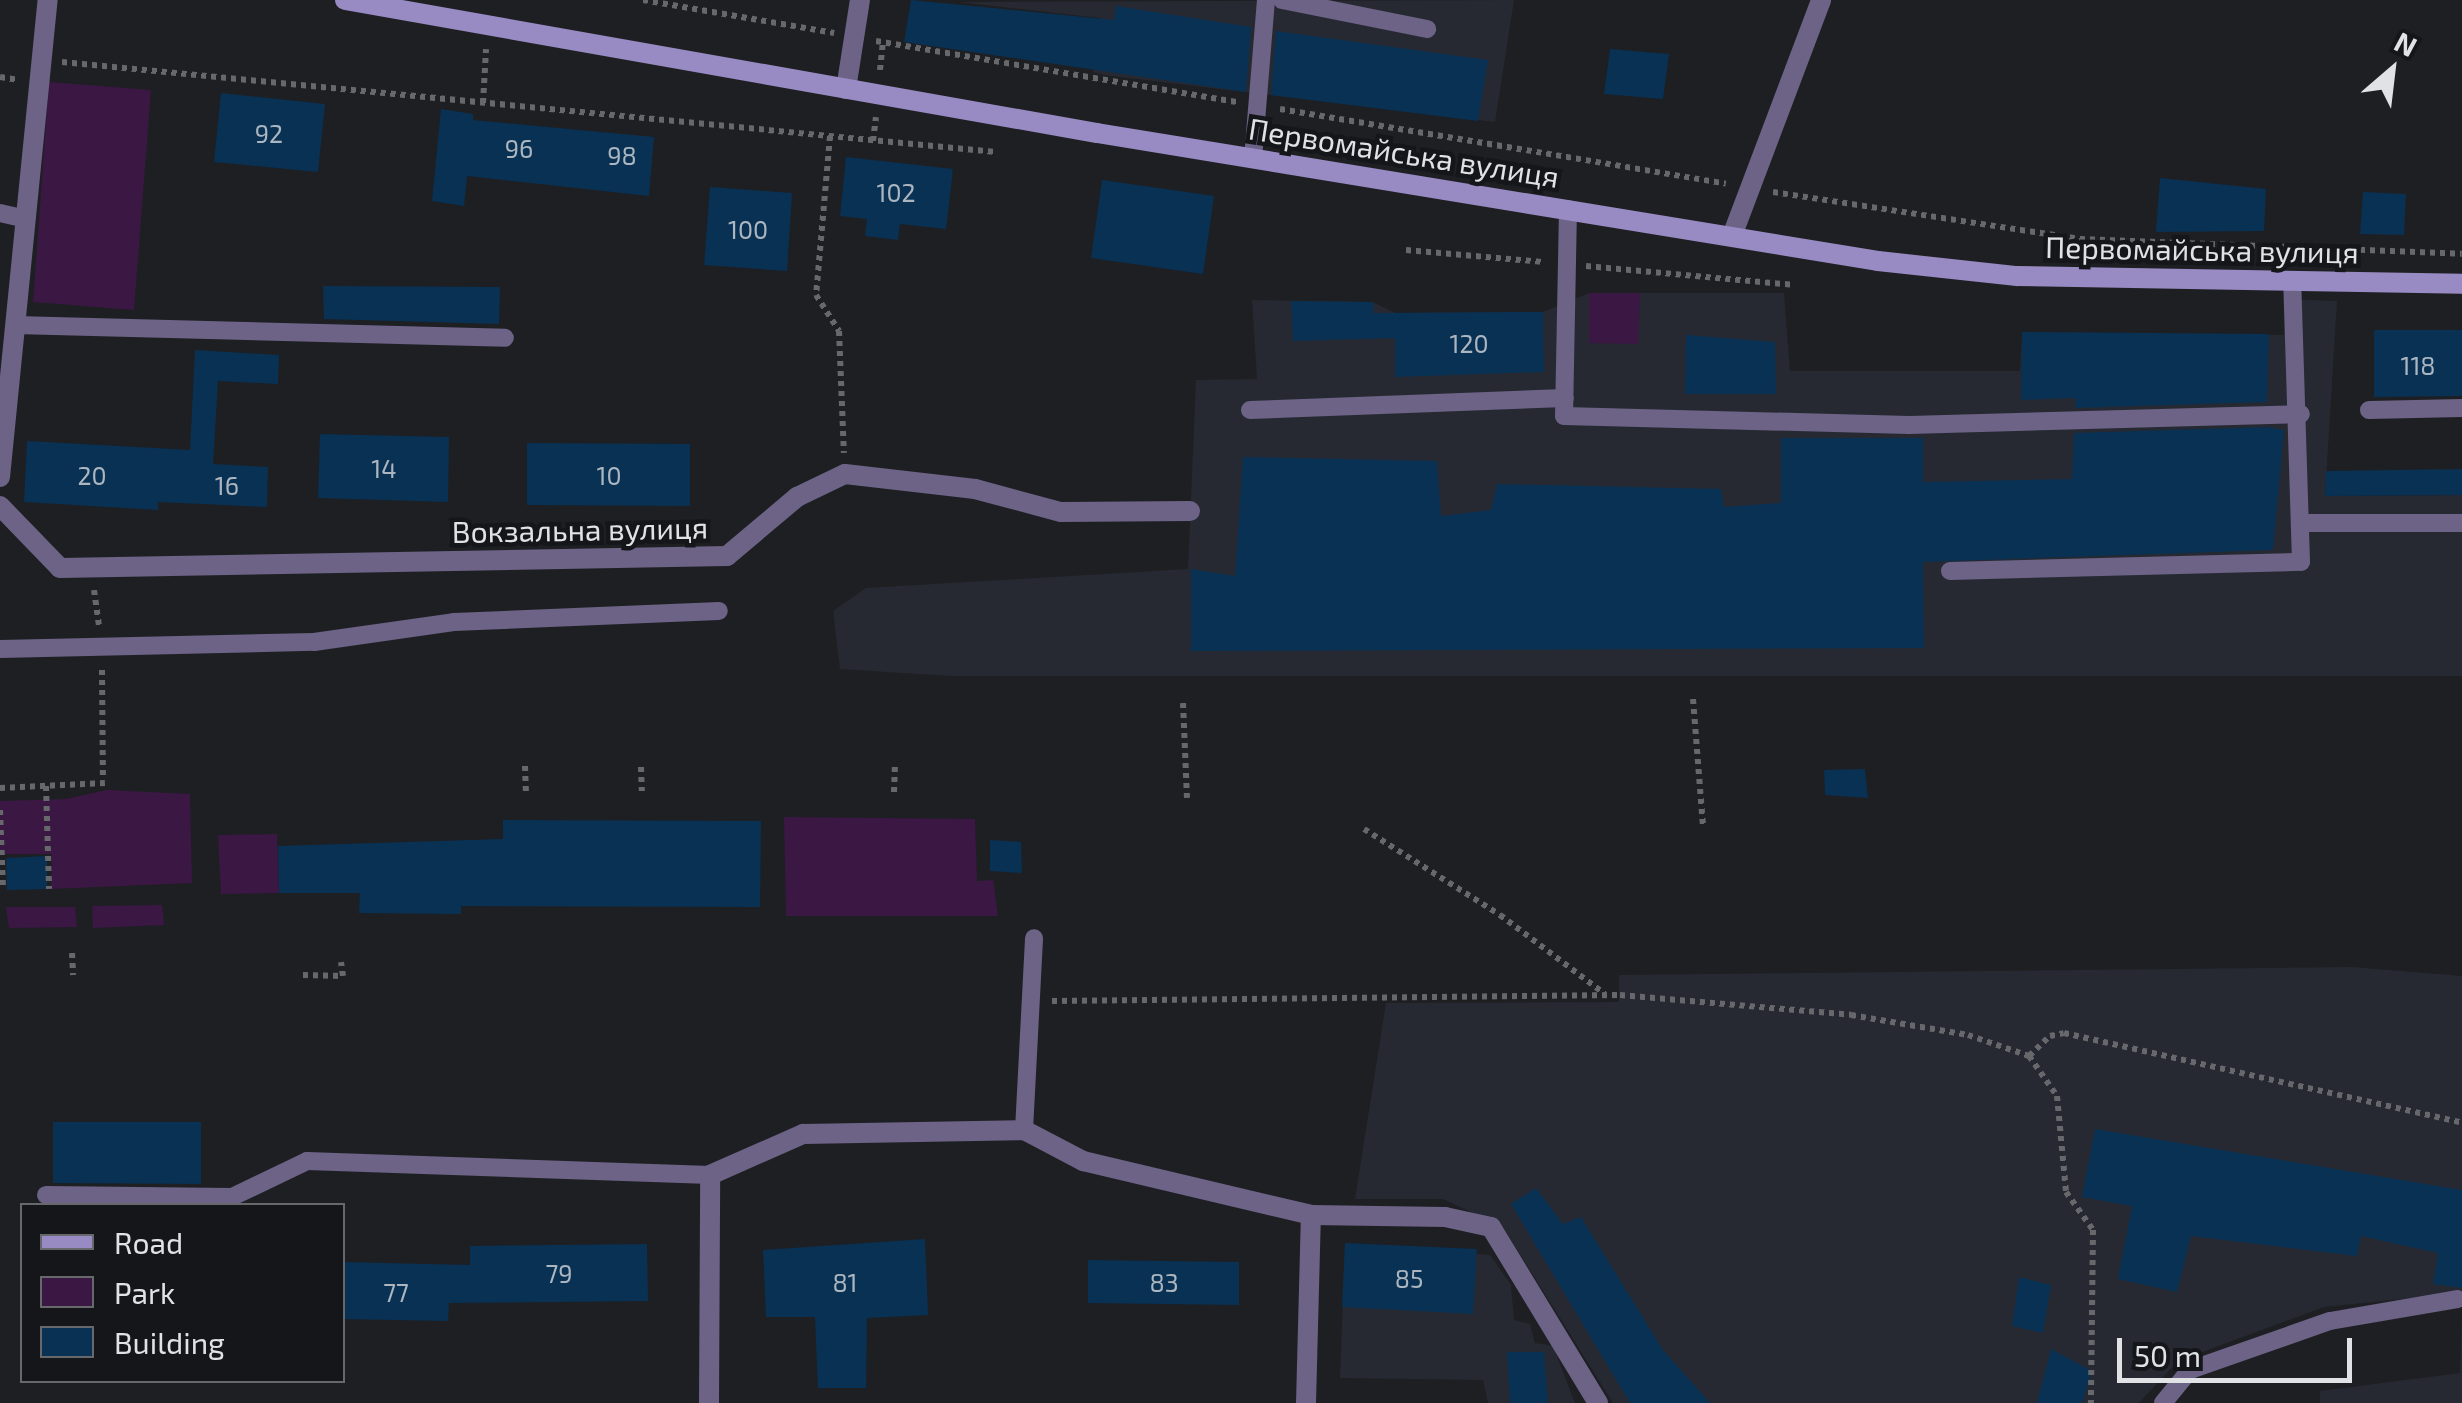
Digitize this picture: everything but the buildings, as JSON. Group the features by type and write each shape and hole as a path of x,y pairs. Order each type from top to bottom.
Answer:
{"street":[{"path":"0,476 48,0"},
{"name":"Первомайська вулиця","path":"345,0 1253,158 1732,236 2017,276 2462,284"},
{"path":"846,89 860,0"},
{"path":"1732,236 1821,0"},
{"path":"845,474 975,488 1060,512 1190,511"},
{"name":"Вокзальна вулиця","path":"0,506 60,568 726,556 797,497 845,474"},
{"path":"709,1403 710,1175 804,1134 1024,1130 1083,1162 1311,1215 1445,1217 1490,1226 1598,1403"},
{"path":"1306,1403 1311,1215"}],"lane":[{"path":"1253,158 1266,0"},
{"path":"1282,0 1427,28"},
{"path":"1568,209 1564,416 1909,425 2301,414"},
{"path":"0,213 26,218"},
{"path":"1950,571 2301,562 2301,414 2292,280"},
{"path":"15,325 505,338"},
{"path":"1250,410 1565,398"},
{"path":"2369,410 2462,408"},
{"path":"2301,523 2462,522"},
{"path":"0,649 314,642 454,622 718,611"},
{"path":"1024,1130 1034,938"},
{"path":"46,1195 232,1197 307,1161 710,1175"},
{"path":"2163,1403 2190,1370 2330,1321 2456,1299"}],"path":[{"path":"643,0 1751,188 2080,239 2462,254"},
{"path":"482,103 488,26"},
{"path":"42,60 996,152"},
{"path":"830,136 816,295 839,331 845,474"},
{"path":"1406,250 1792,284"},
{"path":"0,788 104,781 98,618"},
{"path":"1693,699 1702,827"},
{"path":"1184,703 1186,798"},
{"path":"525,766 526,792"},
{"path":"641,767 642,792"},
{"path":"894,767 894,792"},
{"path":"46,786 49,889"},
{"path":"0,810 3,889"},
{"path":"1364,829 1500,914 1606,995"},
{"path":"72,953 73,975"},
{"path":"303,975 342,976 342,962"},
{"path":"1031,1001 1606,995 1851,1015 1968,1035 2029,1056 2057,1096 2066,1192 2093,1230 2091,1403"},
{"path":"2029,1056 2064,1033 2462,1123"}],"shaded area":[{"path":"1514,0 1495,122 1104,75 1093,72 1100,18 958,2"},
{"path":"1589,293 1784,293 1790,371 2020,371 2022,332 2284,335 2285,299 2337,301 2325,496 2462,495 2462,676 950,676 840,669 833,611 866,588 1188,569 1196,380 1257,379 1252,300 1373,302 1395,313 1543,312"},
{"path":"2352,967 2462,976 2462,1293 2324,1307 2178,1361 2139,1403 1613,1403 1503,1227 1443,1199 1355,1199 1386,1003 1619,1002 1619,975"},
{"path":"1345,1243 1490,1255 1511,1285 1514,1320 1530,1324 1535,1343 1553,1346 1575,1403 1488,1403 1483,1380 1340,1378"},
{"path":"2462,1311 2462,1403 2320,1403 2320,1391 2460,1373"}],"green space":[{"path":"49,82 151,90 134,310 33,302"},
{"path":"1589,293 1640,293 1638,344 1589,343"},
{"path":"107,790 190,794 192,883 51,889 52,854 0,854 0,801 66,799"},
{"path":"784,817 975,819 977,881 993,880 998,916 786,916"},
{"path":"277,834 279,893 221,894 218,835"},
{"path":"162,905 164,925 93,928 92,906"},
{"path":"6,907 75,907 77,927 9,928"}]}
